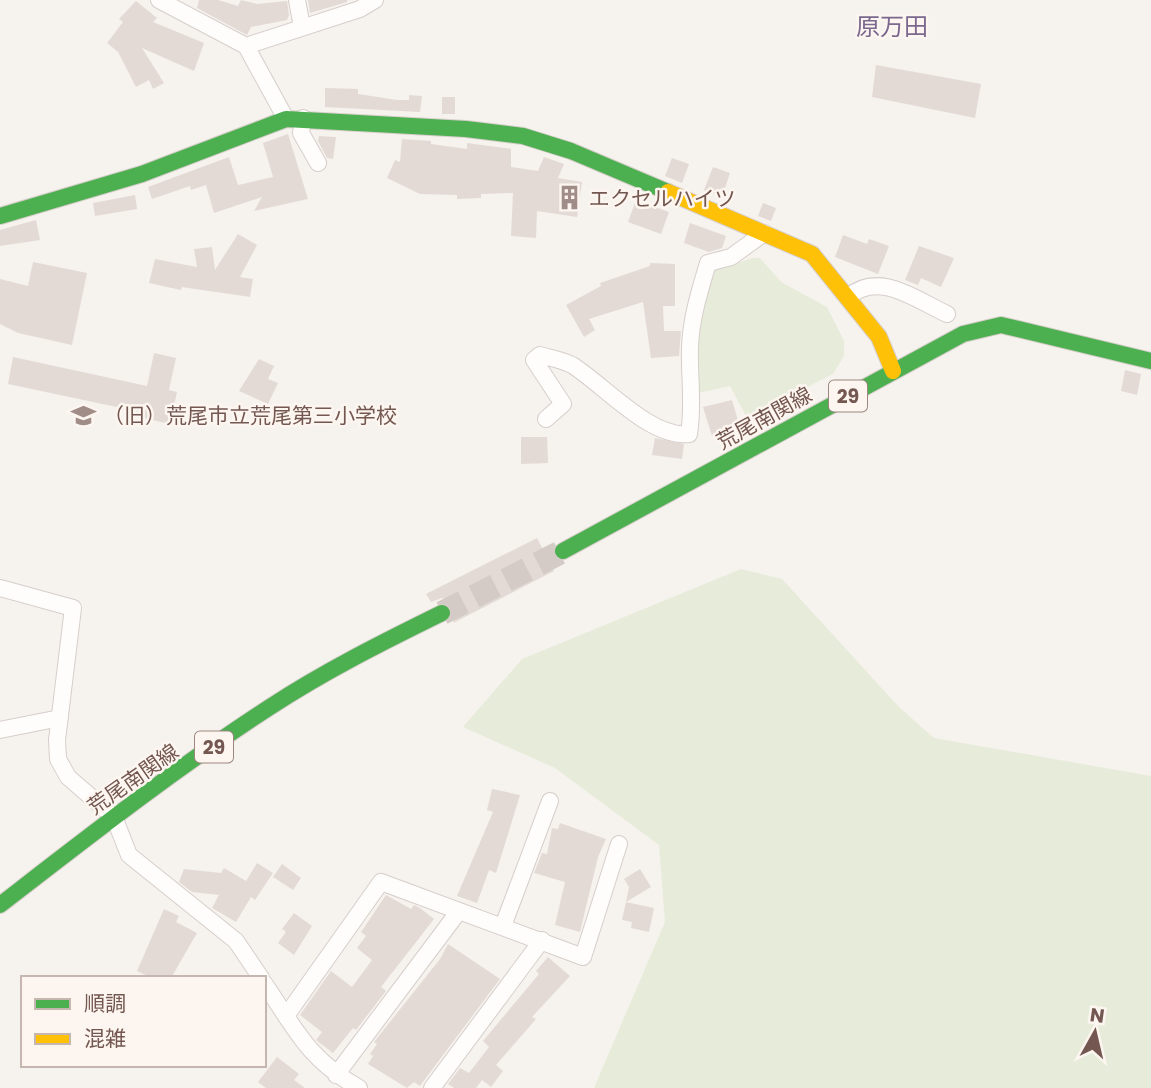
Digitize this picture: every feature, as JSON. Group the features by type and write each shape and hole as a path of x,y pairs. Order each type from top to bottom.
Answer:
{"main road":[{"path":"0,216 117,182 295,118 466,129 544,141 812,254 879,337 893,371"},
{"name":"荒尾南関線","path":"563,551 963,334 1001,325 1151,361"},
{"name":"荒尾南関線","path":"0,905 114,817 270,707 356,656 442,612"}],"street":[{"path":"159,0 249,50 274,94 295,118 318,163"},
{"path":"297,0 302,27"},
{"path":"249,50 302,27 360,9 375,0"},
{"path":"546,419 563,404 561,397 534,360 540,355 570,364 659,429 680,435 689,434 694,405 690,345 695,303 708,263 731,257 764,233"},
{"path":"848,297 871,284 885,285 947,314"},
{"path":"0,588 73,608 58,759 68,777 114,817 130,855 236,941 260,976"},
{"path":"0,730 60,718"},
{"path":"503,926 550,800"},
{"path":"286,1016 381,882 583,957 619,844"},
{"path":"336,1075 459,911"},
{"path":"432,1088 542,940"},
{"path":"266,986 312,1055 336,1075 359,1088"}],"green space":[{"path":"760,258 781,282 827,307 844,341 844,356 833,374 747,418 730,386 698,393 695,346 702,298 715,270"},
{"path":"741,569 782,579 899,707 934,738 1151,776 1151,1088 594,1088 665,922 659,845 555,768 463,727 522,659"}],"building":[{"path":"199,0 218,0 238,6 241,0 257,4 287,1 289,15 287,20 251,27 247,35 197,8"},
{"path":"308,0 347,0 347,2 310,13"},
{"path":"136,1 157,18 153,22 204,43 194,71 142,48 164,83 153,89 149,80 136,87 118,52 107,43 123,22 119,19"},
{"path":"876,65 981,84 975,118 872,97"},
{"path":"325,88 358,89 358,94 397,100 409,100 409,95 422,96 420,112 325,107"},
{"path":"442,97 455,97 455,114 442,114"},
{"path":"288,134 308,199 254,211 262,197 214,213 206,185 191,190 190,186 152,199 148,187 229,157 238,185 273,177 263,143"},
{"path":"319,136 336,137 333,159 327,158 318,141"},
{"path":"402,139 431,141 431,144 467,149 467,143 511,149 511,167 538,171 544,157 564,164 558,178 582,182 577,217 537,211 536,238 511,236 513,193 481,194 481,198 457,199 457,195 420,194 387,178 395,160 400,162"},
{"path":"672,158 689,164 682,183 665,176"},
{"path":"713,167 730,173 722,197 704,190"},
{"path":"135,195 137,209 95,216 93,203"},
{"path":"636,200 669,212 661,234 628,222"},
{"path":"763,203 776,208 771,221 758,216"},
{"path":"36,220 40,240 0,246 0,230"},
{"path":"690,223 726,236 722,248 709,252 684,243"},
{"path":"238,234 257,245 240,277 253,279 250,297 182,287 181,290 149,283 155,259 197,267 194,249 212,247 215,270"},
{"path":"843,235 867,244 869,239 889,246 878,274 835,257"},
{"path":"919,246 954,258 941,287 921,278 918,285 905,280"},
{"path":"33,262 87,273 72,345 18,333 0,324 0,279 28,286"},
{"path":"650,263 675,264 675,306 663,306 664,331 681,331 679,356 651,358 643,302 589,319 595,330 584,337 566,305 601,286 600,283 650,266"},
{"path":"154,353 176,358 169,390 177,392 170,424 130,415 131,410 8,384 13,357 147,386"},
{"path":"259,359 274,366 268,379 278,383 268,404 239,391"},
{"path":"1125,370 1141,374 1137,395 1121,391"},
{"path":"732,400 739,424 712,436 703,407"},
{"path":"521,437 547,437 548,463 521,464"},
{"path":"655,438 684,444 682,459 652,455"},
{"path":"537,538 554,571 453,623 457,613 451,601 442,598 431,602 426,594"},
{"path":"492,789 520,795 496,873 489,870 477,903 457,896 493,812 487,810"},
{"path":"560,823 606,839 598,857 580,932 555,925 565,882 534,873 542,853 547,854 552,828 558,829"},
{"path":"257,863 273,873 255,900 251,897 236,922 212,908 219,895 192,892 179,882 184,869 221,873 224,868 246,881"},
{"path":"282,864 301,878 293,890 273,877"},
{"path":"640,869 651,887 626,902 629,887 624,879"},
{"path":"386,895 411,909 414,905 420,908 434,919 381,987 386,991 356,1030 353,1028 333,1053 316,1040 322,1032 300,1015 331,971 352,987 372,960 357,948 366,936 361,932"},
{"path":"626,902 654,908 649,932 631,928 632,922 622,920"},
{"path":"164,909 179,916 176,922 197,933 172,976 148,976 137,971"},
{"path":"294,913 312,926 294,955 278,943 286,932 282,929"},
{"path":"448,944 500,979 420,1086 414,1082 407,1088 368,1064 373,1056 370,1054 377,1044 374,1042 440,959"},
{"path":"548,957 570,976 532,1017 536,1019 496,1065 503,1071 491,1087 482,1080 476,1088 454,1088 448,1084 460,1068 469,1073 489,1047 483,1041 539,974 536,971"},
{"path":"277,1057 299,1074 294,1080 305,1088 266,1088 258,1082"}],"tunnel":[{"path":"442,613 563,551"}],"traffic: fast":[{"path":"0,216 142,174 286,119 466,129 523,136 571,151 668,192"},
{"path":"563,551 963,334 1001,325 1151,361"},
{"path":"0,905 235,730 333,669 442,613"}],"traffic: slow":[{"path":"668,192 812,254 879,337 893,371"}],"place":[{"name":"エクセルハイツ","path":"569,198"},
{"name":"（旧）荒尾市立荒尾第三小学校","path":"83,415"}],"district":[{"name":"原万田","path":"892,26"}]}
